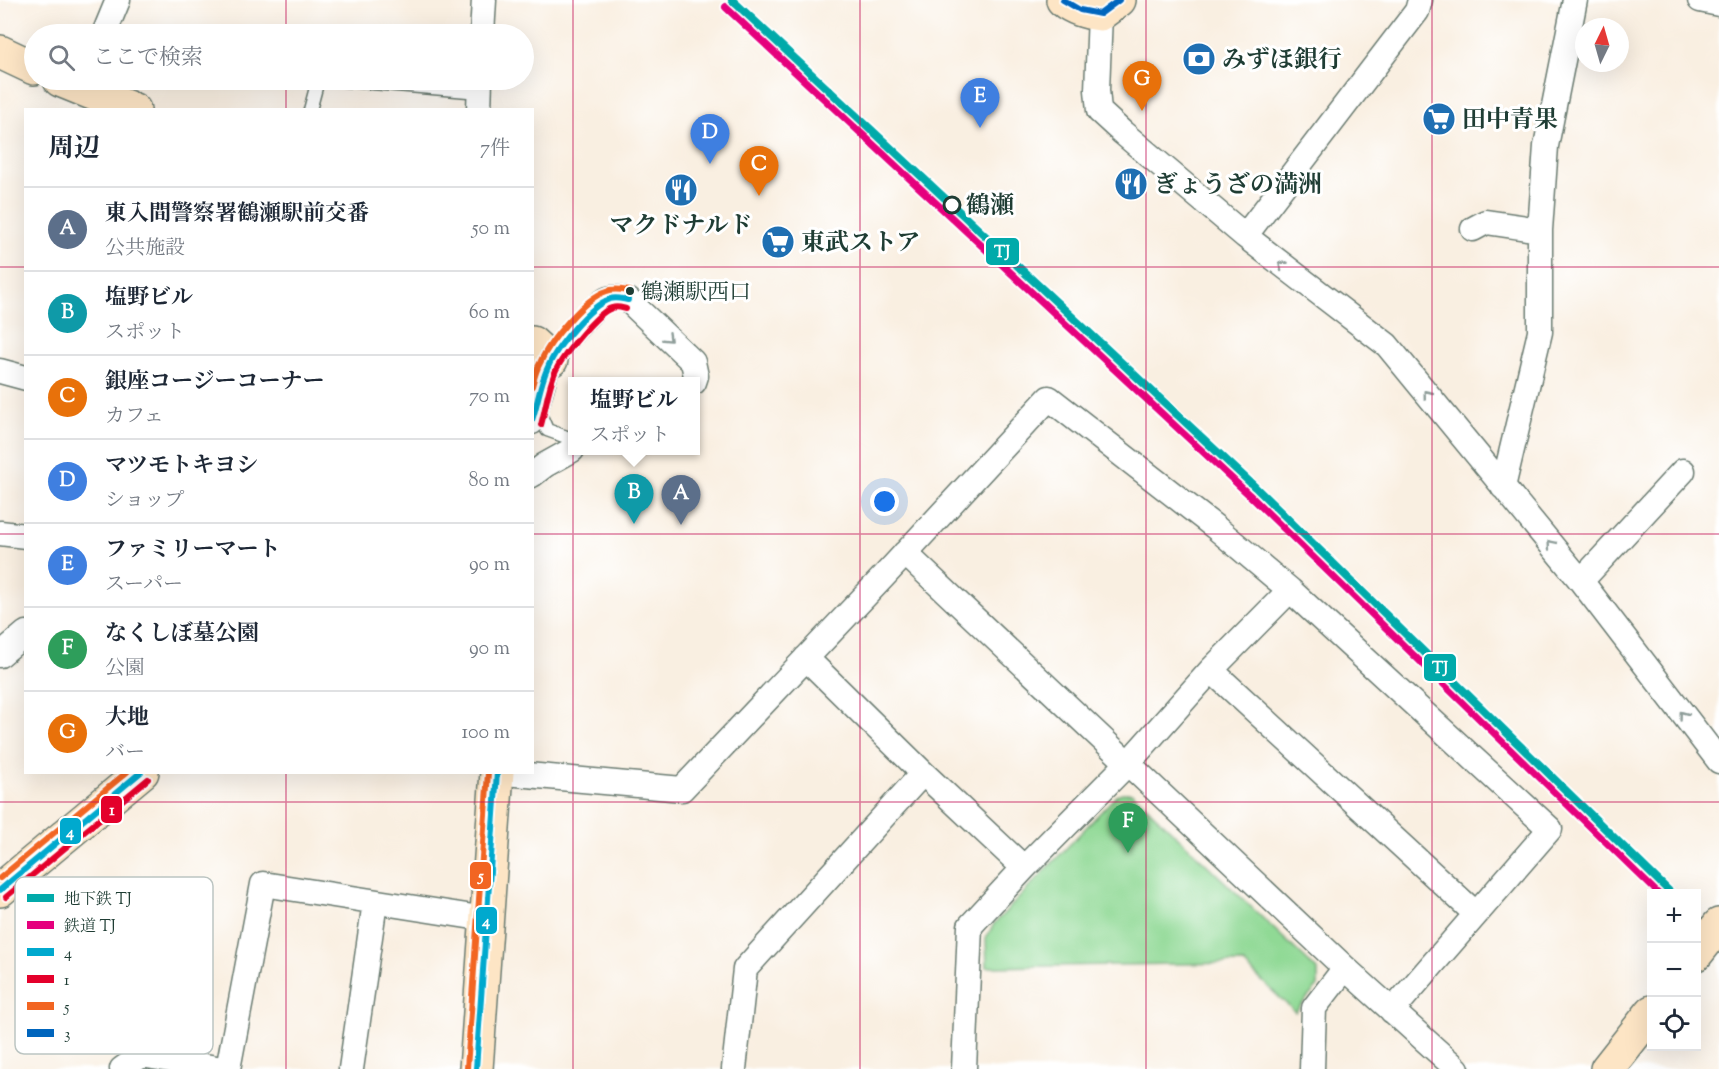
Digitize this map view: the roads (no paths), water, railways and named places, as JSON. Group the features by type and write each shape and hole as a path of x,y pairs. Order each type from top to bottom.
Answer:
{"street":[{"path":"108,24 118,0"},
{"path":"483,24 484,0"},
{"path":"1063,0 1070,6 1084,11 1109,7 1097,90 1099,111 1245,236 1387,345 1581,581 1719,761"},
{"path":"1245,236 1418,11 1420,0"},
{"path":"1503,487 1540,332 1540,230 1546,146 1575,0"},
{"path":"1700,0 1719,4"},
{"path":"0,52 24,63"},
{"path":"90,90 130,108"},
{"path":"1473,229 1486,222 1540,230"},
{"path":"535,414 547,368 542,352 607,300 617,298 628,300 693,362 696,377"},
{"path":"0,371 24,377"},
{"path":"508,774 682,789 1049,398 1215,527 1290,590 1550,829 1392,1011"},
{"path":"534,474 568,452"},
{"path":"1581,581 1683,471"},
{"path":"0,533 24,536"},
{"path":"905,553 1345,968 1457,1069"},
{"path":"964,1069 970,926 1128,763 1211,670 1290,590"},
{"path":"0,655 24,635"},
{"path":"806,658 1024,868"},
{"path":"1211,670 1476,914"},
{"path":"734,1069 745,969 923,773"},
{"path":"16,877 140,774"},
{"path":"476,1069 496,774"},
{"path":"0,890 15,878"},
{"path":"228,1069 263,884 486,919"},
{"path":"351,1069 375,902"},
{"path":"1701,948 1719,925"},
{"path":"1312,1069 1314,1008 1345,968"},
{"path":"1607,1069 1647,1018"},
{"path":"122,1069 142,1055 222,1069"}],"lane":[{"path":"311,108 315,90"},
{"path":"438,90 479,94"},
{"path":"535,414 546,429 568,437"}],"metro line":[{"name":"TJ","path":"732,0 1255,487 1667,889"}],"rail line":[{"name":"TJ","path":"726,7 1249,494 1655,889"}],"place":[{"name":"みずほ銀行","path":"1199,59"},
{"name":"大地","path":"1142,111"},
{"name":"田中青果","path":"1439,119"},
{"name":"ファミリーマート","path":"980,128"},
{"name":"マツモトキヨシ","path":"710,164"},
{"name":"ぎょうざの満洲","path":"1131,184"},
{"name":"マクドナルド","path":"681,190"},
{"name":"銀座コージーコーナー","path":"759,196"},
{"name":"鶴瀬","path":"952,205"},
{"name":"東武ストア","path":"778,242"},
{"name":"鶴瀬駅西口","path":"630,291"},
{"name":"塩野ビル","path":"634,524"},
{"name":"東入間警察署鶴瀬駅前交番","path":"681,525"},
{"name":"なくしぼ墓公園","path":"1128,853"}]}
